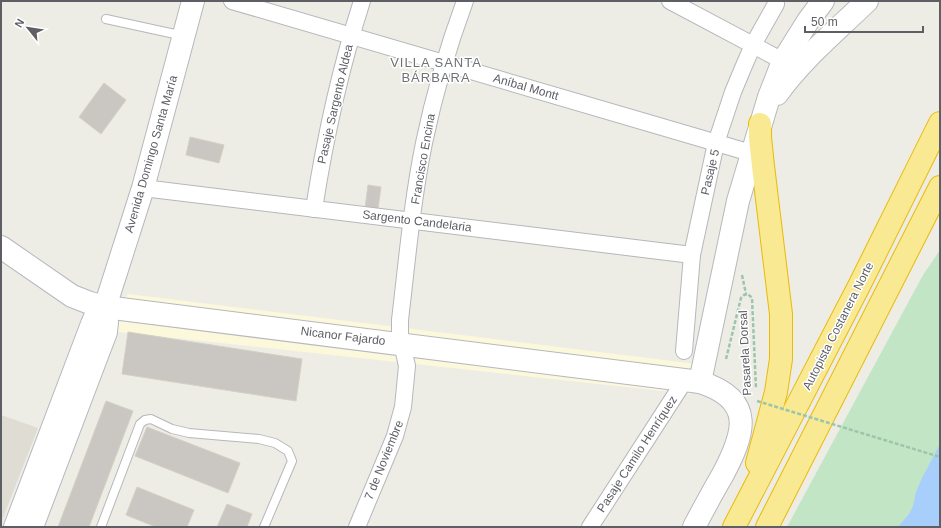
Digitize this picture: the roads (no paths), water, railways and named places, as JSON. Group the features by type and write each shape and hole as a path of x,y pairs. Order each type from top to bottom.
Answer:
{"highway":[{"path":"734,527 755,469 762,444 776,392 781,359 781,314 760,137 762,121"},
{"name":"Autopista Costanera Norte","path":"734,527 860,284 940,123"},
{"path":"767,527 885,298 940,187"},
{"path":"885,298 940,216"}],"street":[{"name":"Avenida Domingo Santa María","path":"15,527 78,386 107,328 105,306 143,188 193,1"},
{"name":"Aníbal Montt","path":"232,1 751,153"},
{"name":"Pasaje Sargento Aldea","path":"314,209 329,124 351,36 362,1"},
{"name":"Francisco Encina","path":"402,344 400,320 412,221 424,143 444,63 465,1"},
{"path":"670,1 783,61"},
{"path":"693,381 738,201 751,153 773,84 783,61 808,21 824,1"},
{"path":"762,121 782,87 801,65 867,1"},
{"name":"Pasaje 5","path":"684,351 692,255 716,143 733,92 753,45 776,4"},
{"name":"Sargento Candelaria","path":"143,188 692,255"},
{"name":"Nicanor Fajardo","path":"1,247 29,268 72,296 86,302 105,306 693,381 720,390 733,402 740,414 741,430 733,454 694,527"},
{"name":"7 de Noviembre","path":"357,527 401,419 405,394 406,366 402,344"},
{"name":"Pasaje Camilo Henríquez","path":"590,527 693,381"},
{"name":"Avenida Domingo Santa María","path":"32,527 78,386"}],"lane":[{"path":"106,20 184,36"},
{"path":"101,527 140,424 145,420 151,419 172,429 189,433 259,438 275,443 288,452 292,461 264,527"}],"water":[{"path":"940,444 940,527 898,527 909,514 922,478"}],"district":[{"name":"VILLA SANTA BÁRBARA","path":"436,70"}]}
